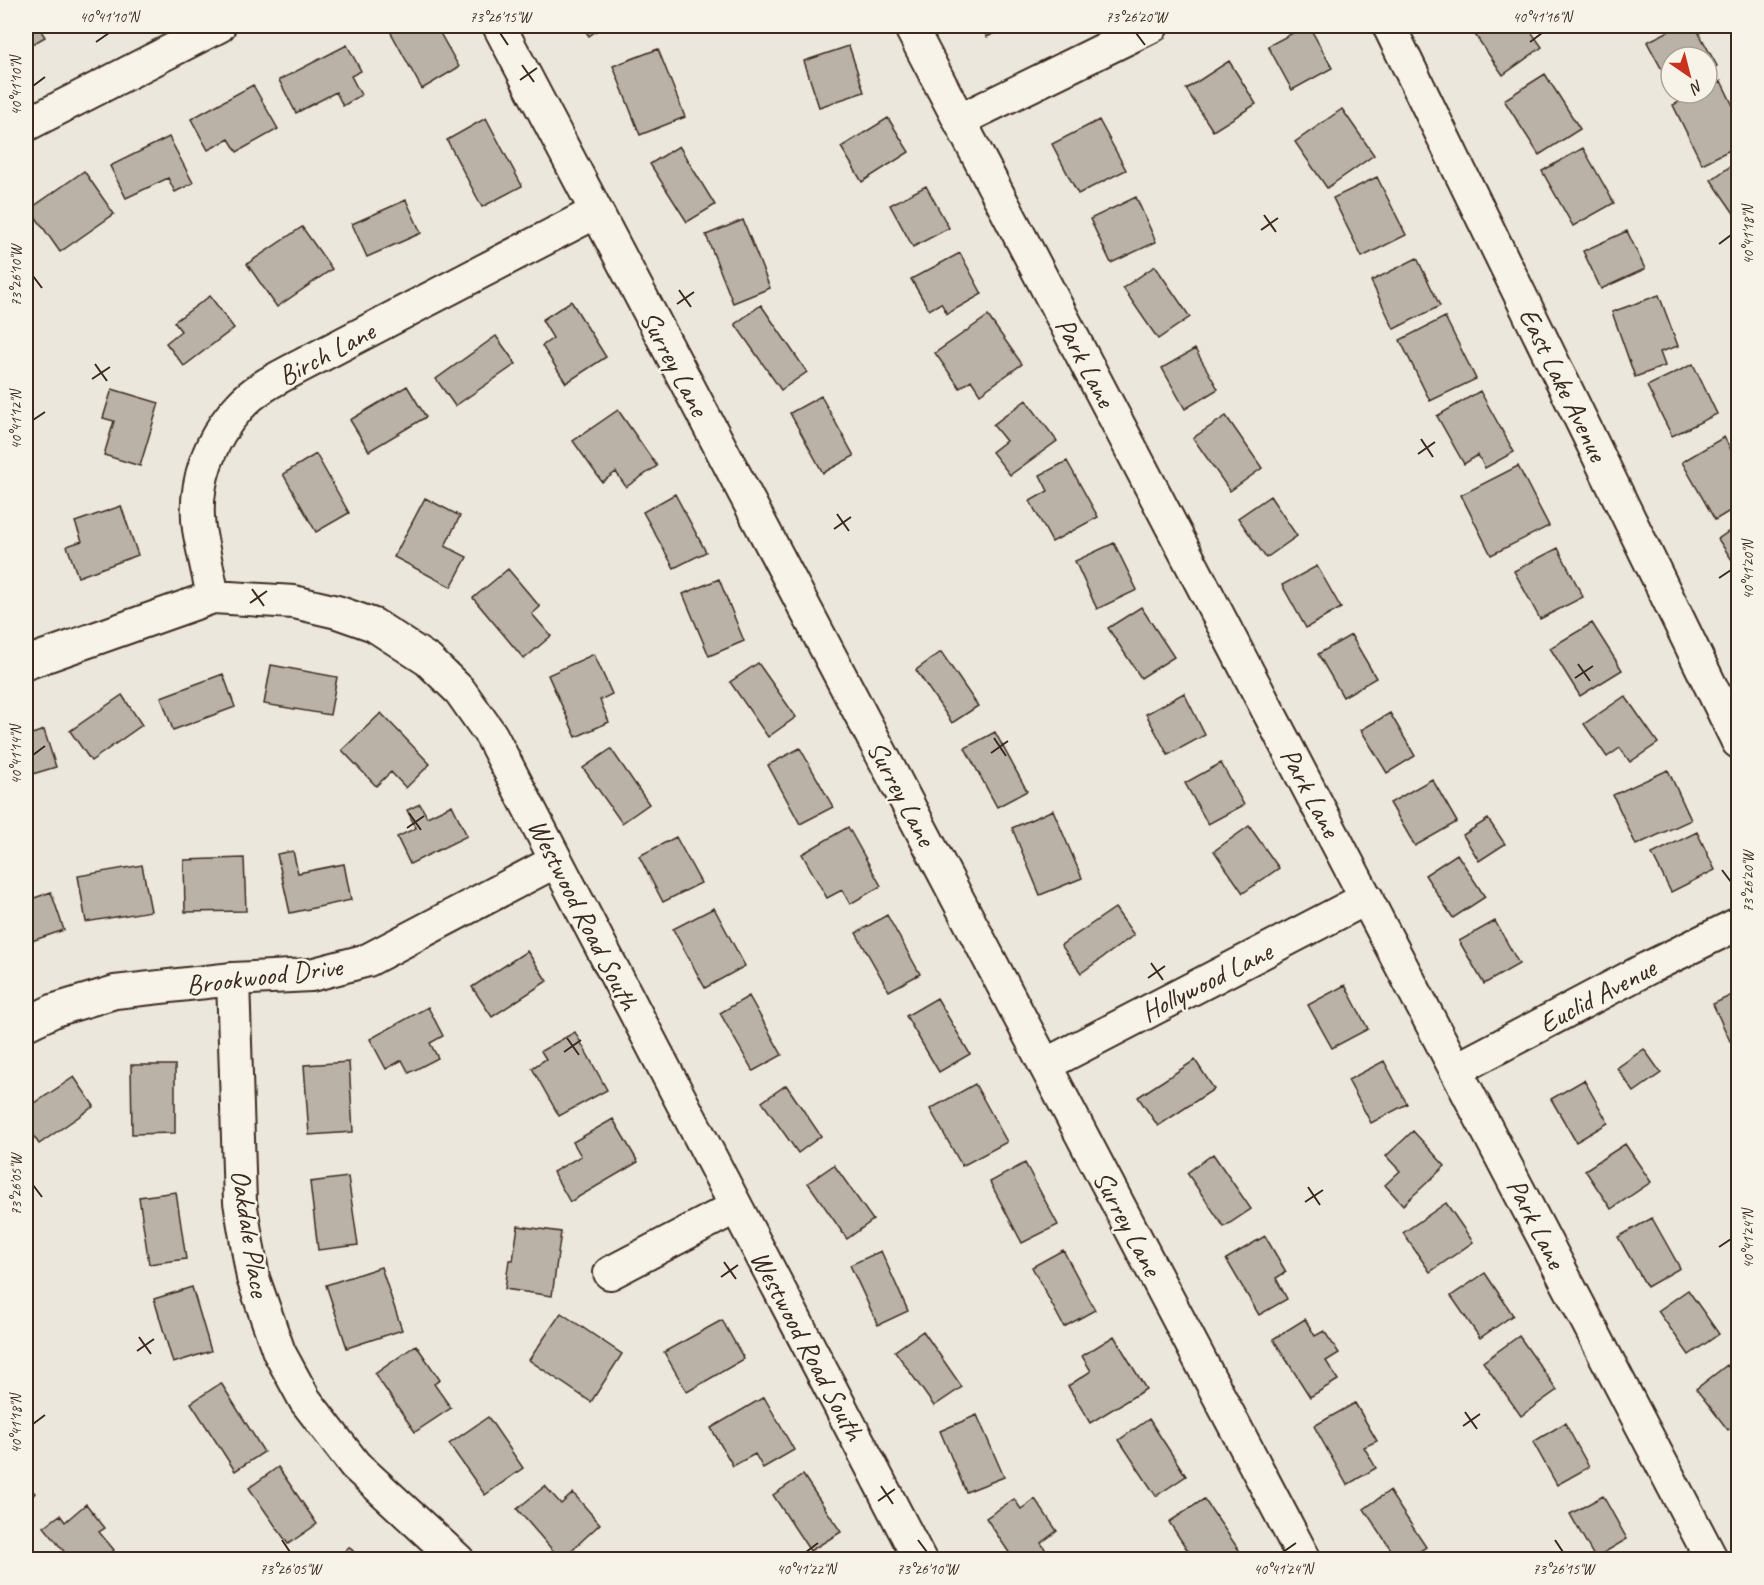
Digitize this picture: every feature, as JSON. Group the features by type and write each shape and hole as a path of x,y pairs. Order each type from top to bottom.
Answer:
{"street":[{"path":"26,125 219,26"},
{"name":"Surrey Lane","path":"499,26 1305,1560"},
{"name":"Park Lane","path":"910,26 1712,1560"},
{"path":"960,120 1152,26"},
{"name":"East Lake Avenue","path":"1389,26 1738,742"},
{"name":"Birch Lane","path":"213,597 199,527 199,493 203,468 213,443 240,405 261,388 289,372 596,212"},
{"name":"Westwood Road South","path":"26,663 213,597 294,602 336,612 374,625 428,660 460,691 491,735 920,1560"},
{"name":"Brookwood Drive","path":"26,1024 56,1010 115,992 233,979 311,975 368,960 556,861"},
{"name":"Hollywood Lane","path":"1045,1065 1367,898"},
{"name":"Euclid Avenue","path":"1457,1069 1648,968 1738,924"},
{"name":"Oakdale Place","path":"233,979 240,1202 253,1278 279,1352 305,1400 355,1465 458,1560"},
{"path":"610,1273 736,1207"}],"building":[{"path":"26,26 38,26 45,37 26,48"},
{"path":"395,26 436,26 459,67 422,89 389,29"},
{"path":"582,26 603,26 589,36"},
{"path":"790,26 811,26 795,34"},
{"path":"981,26 1008,26 987,37"},
{"path":"1309,26 1332,68 1292,90 1268,46"},
{"path":"1469,26 1527,26 1542,47 1503,75"},
{"path":"1679,26 1695,26 1705,45 1659,45 1659,64 1647,42"},
{"path":"347,45 361,71 351,76 361,95 343,106 336,92 296,113 279,80"},
{"path":"849,46 864,92 819,107 804,61"},
{"path":"658,49 685,117 640,135 613,66"},
{"path":"1229,61 1256,104 1213,131 1186,89"},
{"path":"1545,74 1580,129 1539,155 1504,100"},
{"path":"1721,81 1738,116 1738,146 1702,164 1673,105 1719,105 1719,82"},
{"path":"253,85 278,129 237,152 229,139 208,150 191,119"},
{"path":"1342,109 1374,155 1327,188 1295,142"},
{"path":"486,118 522,186 482,207 447,140"},
{"path":"888,118 909,152 862,182 841,147"},
{"path":"1099,120 1126,170 1078,194 1052,144"},
{"path":"169,137 193,183 175,192 168,178 126,198 110,166"},
{"path":"679,146 715,205 687,222 650,164"},
{"path":"1583,148 1614,203 1573,226 1542,171"},
{"path":"1738,161 1738,219 1711,180"},
{"path":"84,171 114,214 60,252 30,209"},
{"path":"1377,177 1406,235 1362,257 1333,198"},
{"path":"926,186 949,228 913,247 890,205"},
{"path":"1136,197 1156,242 1111,263 1090,219"},
{"path":"406,200 421,233 367,257 352,224"},
{"path":"743,220 770,288 733,303 706,235"},
{"path":"302,227 332,269 277,307 247,264"},
{"path":"1627,231 1645,269 1601,289 1583,251"},
{"path":"960,253 982,294 947,314 941,303 929,310 911,279"},
{"path":"1417,258 1440,306 1394,329 1371,281"},
{"path":"1155,266 1190,317 1158,339 1123,288"},
{"path":"26,269 34,280 26,286"},
{"path":"1659,295 1678,346 1660,352 1665,366 1635,377 1612,312"},
{"path":"210,296 234,328 184,366 166,343 181,331 174,322"},
{"path":"571,301 606,357 566,383 542,346 553,338 542,320"},
{"path":"761,305 807,372 781,390 735,324"},
{"path":"988,316 1022,364 980,394 971,380 960,388 935,353"},
{"path":"1445,317 1476,379 1430,401 1400,340"},
{"path":"496,336 516,364 455,406 436,379"},
{"path":"1195,349 1218,389 1185,409 1162,368"},
{"path":"1693,364 1717,414 1672,436 1647,386"},
{"path":"407,386 426,417 369,451 350,420"},
{"path":"112,389 159,403 140,466 104,455 114,421 103,418"},
{"path":"1480,391 1514,452 1485,468 1478,455 1464,464 1437,416"},
{"path":"821,396 854,456 823,473 790,413"},
{"path":"1026,400 1057,441 1010,475 992,452 1006,441 993,425"},
{"path":"618,410 657,466 626,487 616,472 602,482 573,441"},
{"path":"1226,416 1262,468 1230,491 1193,438"},
{"path":"1724,437 1738,463 1738,506 1715,520 1682,462"},
{"path":"316,454 349,513 316,532 283,474"},
{"path":"1067,461 1098,517 1052,542 1030,501 1048,491 1040,475"},
{"path":"1518,466 1549,526 1491,555 1461,495"},
{"path":"675,494 706,552 674,568 643,512"},
{"path":"1270,496 1297,536 1266,558 1238,518"},
{"path":"425,498 460,516 445,546 467,557 451,587 394,557"},
{"path":"121,506 138,555 78,577 67,546 82,541 75,522"},
{"path":"1738,525 1738,569 1718,539"},
{"path":"1114,543 1137,590 1097,609 1075,561"},
{"path":"1558,548 1583,597 1540,619 1514,571"},
{"path":"1317,566 1341,608 1306,628 1282,585"},
{"path":"508,569 540,607 532,614 551,636 524,659 473,598"},
{"path":"719,579 744,641 709,656 683,594"},
{"path":"1141,607 1174,657 1141,678 1108,628"},
{"path":"1592,623 1622,670 1580,696 1550,648"},
{"path":"1351,635 1376,678 1343,697 1318,654"},
{"path":"941,652 978,706 952,723 916,670"},
{"path":"594,654 612,694 600,700 609,722 576,737 548,675"},
{"path":"758,663 796,717 768,737 730,682"},
{"path":"271,665 337,677 330,715 264,704"},
{"path":"223,674 235,707 173,730 161,697"},
{"path":"1184,693 1205,735 1168,755 1146,714"},
{"path":"122,695 142,725 91,761 70,731"},
{"path":"1625,696 1658,743 1630,762 1620,748 1607,757 1584,724"},
{"path":"381,713 430,764 406,788 391,772 376,786 342,750"},
{"path":"1390,713 1415,756 1387,773 1361,730"},
{"path":"44,730 56,767 26,776 26,736"},
{"path":"995,732 1027,791 997,807 965,748"},
{"path":"800,748 833,807 800,824 768,765"},
{"path":"611,749 649,804 622,823 583,768"},
{"path":"1221,763 1244,805 1208,824 1185,783"},
{"path":"1668,770 1691,820 1636,845 1613,795"},
{"path":"1432,779 1457,822 1415,846 1390,803"},
{"path":"420,804 427,817 452,805 467,836 410,864 397,837 416,828 407,810"},
{"path":"1053,810 1082,878 1040,895 1012,828"},
{"path":"1488,819 1505,844 1479,861 1463,835"},
{"path":"1249,826 1279,868 1243,893 1214,851"},
{"path":"848,827 881,886 850,904 842,890 827,898 802,854"},
{"path":"1697,832 1715,870 1671,892 1652,854"},
{"path":"676,837 701,883 663,902 639,856"},
{"path":"293,851 298,873 344,864 351,900 290,913 277,854"},
{"path":"1457,854 1485,897 1453,918 1425,875"},
{"path":"244,858 246,911 185,912 184,860"},
{"path":"142,865 151,911 86,922 78,876"},
{"path":"51,892 64,930 26,943 26,901"},
{"path":"714,908 745,966 705,988 673,929"},
{"path":"1115,908 1134,935 1081,973 1061,945"},
{"path":"887,915 920,974 889,991 856,933"},
{"path":"1495,921 1519,964 1484,984 1459,941"},
{"path":"527,951 547,981 492,1017 472,987"},
{"path":"1345,985 1368,1029 1332,1048 1308,1005"},
{"path":"1738,992 1738,1037 1730,1041 1713,1004"},
{"path":"749,996 782,1055 753,1071 720,1013"},
{"path":"937,998 970,1054 939,1072 906,1016"},
{"path":"428,1007 443,1036 430,1043 438,1058 409,1073 402,1060 386,1069 370,1039"},
{"path":"575,1032 607,1090 559,1116 532,1068 546,1059 541,1051"},
{"path":"1644,1049 1661,1073 1634,1092 1617,1068"},
{"path":"1195,1060 1214,1089 1158,1126 1138,1097"},
{"path":"1384,1061 1407,1104 1371,1123 1348,1080"},
{"path":"349,1062 353,1132 309,1135 304,1065"},
{"path":"131,1065 175,1065 175,1133 132,1134"},
{"path":"74,1077 94,1106 39,1144 26,1125 26,1109"},
{"path":"1584,1080 1608,1123 1576,1142 1551,1099"},
{"path":"975,1084 1007,1142 962,1166 930,1109"},
{"path":"786,1085 821,1136 798,1153 762,1102"},
{"path":"613,1119 638,1162 570,1202 553,1172 581,1156 573,1142"},
{"path":"1413,1131 1445,1166 1403,1205 1385,1185 1400,1171 1386,1156"},
{"path":"1625,1144 1651,1182 1611,1209 1585,1170"},
{"path":"1213,1154 1251,1209 1224,1227 1187,1173"},
{"path":"1025,1163 1058,1225 1022,1243 990,1182"},
{"path":"834,1165 873,1220 847,1239 808,1183"},
{"path":"348,1177 358,1245 318,1250 310,1182"},
{"path":"176,1192 186,1259 149,1264 139,1197"},
{"path":"1446,1203 1473,1242 1430,1272 1403,1233"},
{"path":"1652,1218 1680,1268 1647,1287 1618,1237"},
{"path":"518,1226 561,1232 552,1296 505,1289 509,1260 513,1260"},
{"path":"1265,1236 1286,1272 1276,1278 1287,1299 1259,1315 1226,1259"},
{"path":"1063,1250 1095,1310 1064,1327 1032,1267"},
{"path":"881,1251 908,1311 878,1325 850,1265"},
{"path":"381,1267 402,1330 347,1348 326,1285"},
{"path":"1485,1273 1513,1315 1480,1338 1451,1296"},
{"path":"192,1287 211,1351 173,1363 154,1299"},
{"path":"1688,1290 1719,1334 1689,1355 1658,1311"},
{"path":"561,1313 622,1354 591,1402 529,1360"},
{"path":"1305,1319 1315,1336 1324,1331 1339,1353 1326,1361 1338,1380 1310,1397 1273,1339"},
{"path":"722,1320 744,1359 687,1392 664,1352"},
{"path":"923,1331 962,1387 934,1406 895,1351"},
{"path":"1114,1336 1146,1389 1090,1423 1068,1386 1091,1371 1082,1356"},
{"path":"1519,1336 1557,1390 1521,1416 1483,1362"},
{"path":"416,1345 440,1380 434,1384 451,1408 415,1432 375,1374"},
{"path":"1727,1365 1738,1380 1738,1422 1728,1430 1696,1389"},
{"path":"221,1383 264,1452 235,1471 191,1403"},
{"path":"764,1397 794,1450 763,1468 755,1454 733,1466 711,1428"},
{"path":"1355,1403 1377,1441 1364,1447 1376,1468 1347,1485 1314,1426"},
{"path":"977,1415 1004,1477 966,1492 940,1431"},
{"path":"488,1417 523,1468 485,1495 449,1444"},
{"path":"1149,1419 1186,1476 1156,1496 1119,1440"},
{"path":"1565,1423 1589,1467 1557,1485 1533,1442"},
{"path":"1738,1451 1738,1465 1732,1455"},
{"path":"278,1467 317,1524 288,1544 249,1488"},
{"path":"803,1475 841,1532 810,1551 773,1495"},
{"path":"26,1485 35,1493 26,1504"},
{"path":"545,1486 561,1504 573,1493 600,1524 561,1560 517,1509"},
{"path":"1389,1491 1426,1547 1407,1560 1398,1560 1364,1509"},
{"path":"1603,1496 1627,1539 1595,1558 1570,1514"},
{"path":"1014,1499 1021,1509 1035,1499 1057,1531 1041,1543 1049,1555 1042,1560 1014,1560 986,1518"},
{"path":"1204,1499 1241,1553 1231,1560 1194,1560 1169,1522"},
{"path":"86,1504 105,1528 99,1532 114,1550 102,1560 71,1560 44,1527 60,1515 65,1522"},
{"path":"349,1547 362,1560 335,1560"}]}
